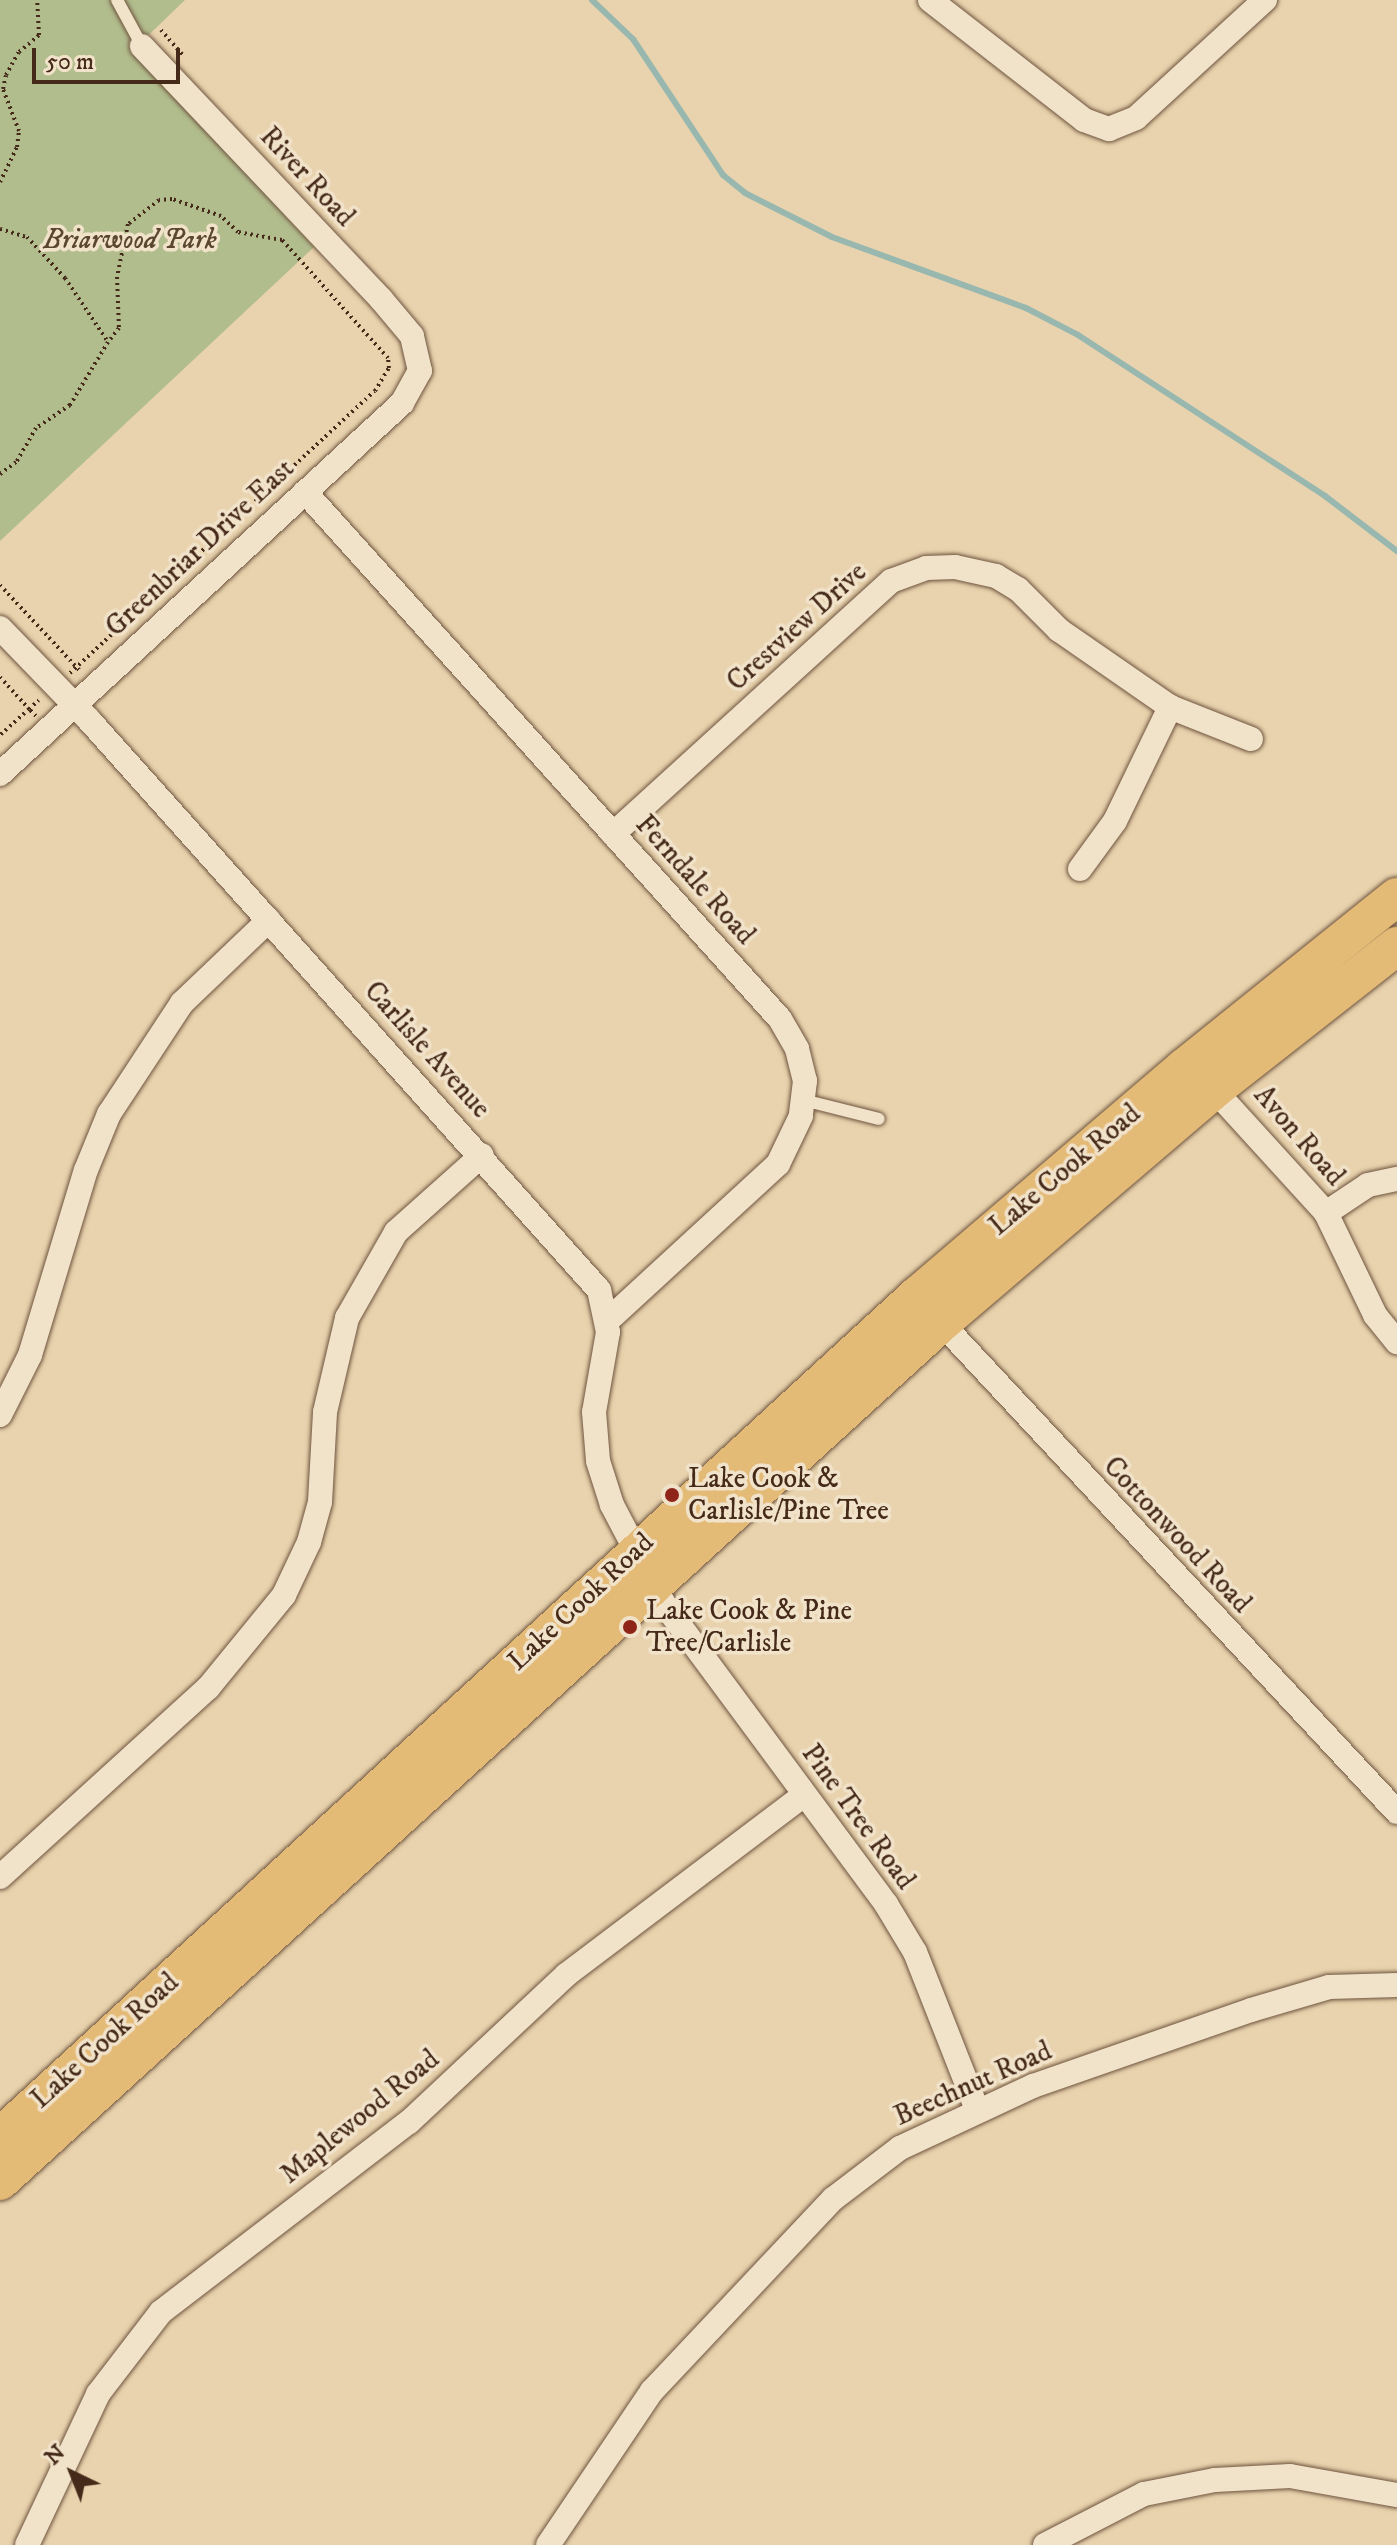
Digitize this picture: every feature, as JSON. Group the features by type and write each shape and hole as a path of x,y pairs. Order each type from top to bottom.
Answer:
{"main road":[{"name":"Lake Cook Road","path":"0,2137 646,1565 929,1309 1184,1068 1397,897"},
{"name":"Lake Cook Road","path":"929,1309 1397,946"},
{"name":"Lake Cook Road","path":"0,2181 646,1565"}],"street":[{"path":"930,0 1084,120 1109,129 1136,118 1265,0"},
{"name":"River Road","path":"142,46 381,299 412,336 420,356"},
{"name":"Greenbriar Drive East","path":"0,774 402,403 414,389 420,356"},
{"name":"Ferndale Road","path":"305,492 780,1019 797,1049 805,1081 793,1140 765,1180 607,1321"},
{"name":"Crestview Drive","path":"613,834 891,581 908,572 955,567 996,576 1018,589 1059,630 1170,707 1251,739"},
{"name":"Carlisle Avenue","path":"0,628 74,704 579,1263 599,1290 607,1321 594,1412 598,1461 612,1505 646,1565"},
{"path":"1080,869 1115,821 1170,707"},
{"path":"0,1415 30,1355 86,1170 109,1114 182,1003 269,920"},
{"name":"Avon Road","path":"1184,1068 1217,1087 1326,1213 1368,1303 1397,1342"},
{"path":"0,1877 208,1688 284,1595 309,1542 320,1502 325,1412 347,1318 396,1232 482,1155"},
{"path":"1326,1213 1368,1185 1397,1179"},
{"name":"Cottonwood Road","path":"929,1309 1397,1812"},
{"name":"Pine Tree Road","path":"646,1565 664,1604 886,1904 915,1952 977,2109"},
{"name":"Maplewood Road","path":"27,2545 98,2394 161,2312 409,2122 566,1975 804,1795"},
{"name":"Beechnut Road","path":"548,2545 652,2391 812,2221 900,2148 977,2109 1251,2010 1329,1987 1397,1985"},
{"path":"1045,2545 1144,2494 1215,2480 1290,2476 1397,2495"}],"lane":[{"path":"117,0 142,46"},
{"path":"803,1100 879,1119"}],"path":[{"path":"0,182 17,147 19,131 3,89 6,75 19,52 39,35 37,0"},
{"path":"161,30 189,62"},
{"path":"0,474 16,462 36,428 70,405 119,328 117,277 128,224 159,200 172,199 221,216 238,232 282,240 388,358 389,368 375,391 76,667 0,585"},
{"path":"0,229 27,237 65,278 108,342"},
{"path":"0,677 29,709 0,735"}],"green space":[{"name":"Briarwood Park","path":"0,0 185,0 133,50 314,247 0,541"}],"waterway":[{"path":"592,0 633,39 723,175 745,193 832,237 1026,308 1078,335 1325,496 1397,551"}],"place":[{"name":"Lake Cook & Carlisle/Pine Tree","path":"672,1495"},
{"name":"Lake Cook & Pine Tree/Carlisle","path":"630,1627"}]}
